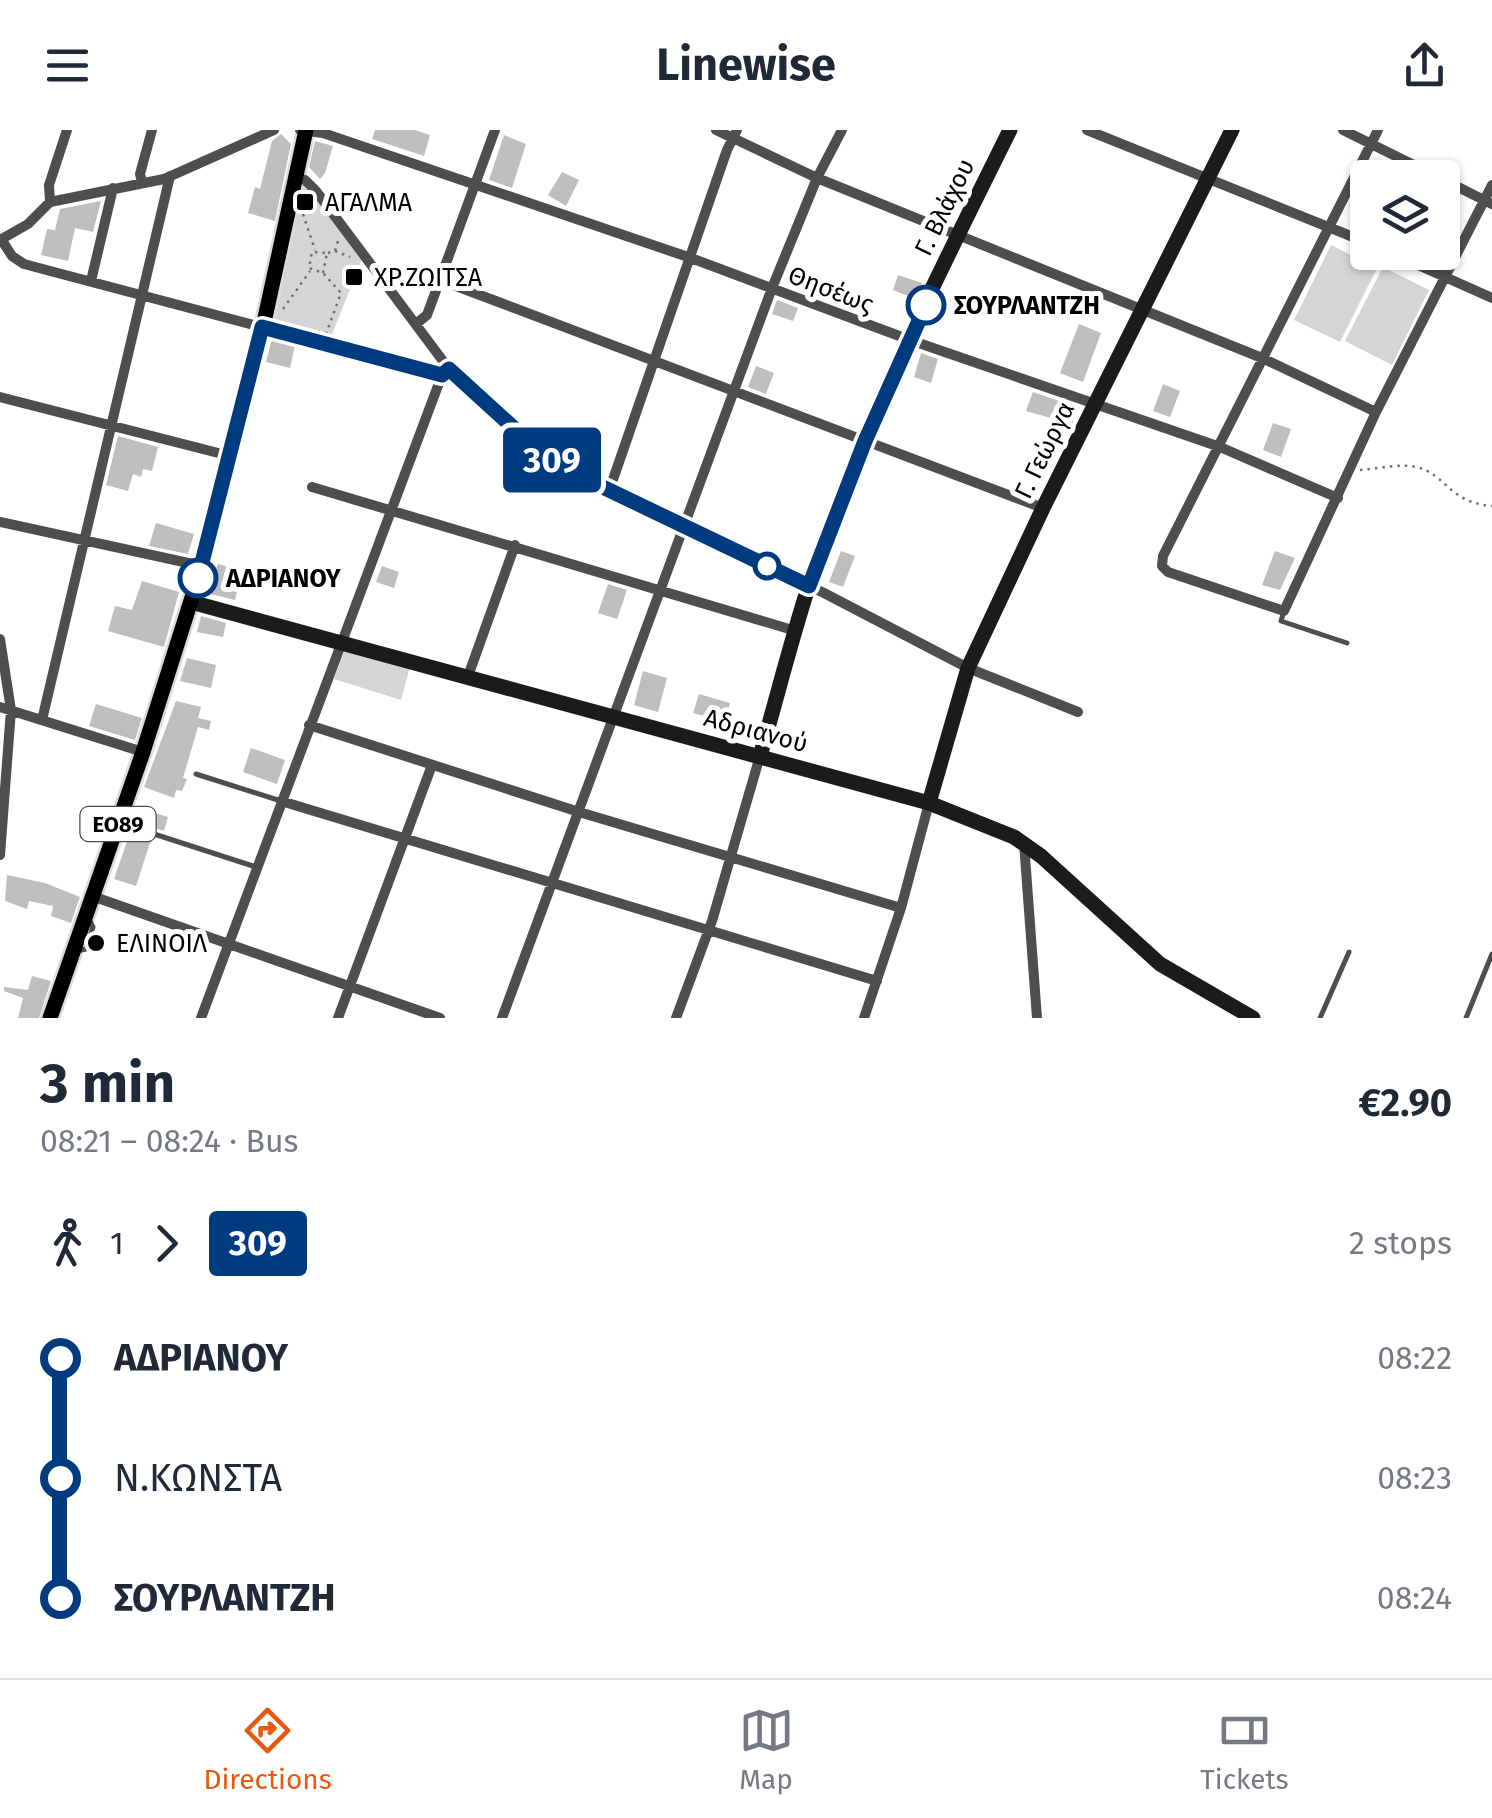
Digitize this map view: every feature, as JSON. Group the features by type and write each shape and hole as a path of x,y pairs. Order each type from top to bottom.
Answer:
{"main road":[{"name":"ΕΟ89","path":"50,1018 192,602 264,321 303,131"}],"street":[{"path":"50,202 50,185 67,130"},
{"path":"142,182 140,174 152,130"},
{"path":"274,130 170,176 50,202 28,224 0,240 24,264 264,321 328,345 446,372"},
{"path":"418,323 427,316 495,130"},
{"path":"716,130 735,134 816,178 1262,358 1376,412"},
{"path":"502,1018 772,288 816,178 842,130"},
{"name":"Γ. Βλάχου","path":"760,756 809,586 865,441 958,234 1010,130"},
{"path":"1086,130 1350,235"},
{"name":"Γ. Γεώργα","path":"929,803 968,668 1042,508 1232,130"},
{"path":"1342,130 1406,160"},
{"path":"1378,130 1163,556 1162,566 1168,572 1284,611 1376,412 1445,276 1488,202 1492,186"},
{"name":"Θησέως","path":"303,131 323,133 691,258 910,340 1220,447 1338,498"},
{"path":"609,491 735,134"},
{"path":"42,720 170,176"},
{"path":"294,177 305,180 418,323 446,372 539,451 609,491 809,586 968,668 1078,712"},
{"path":"91,280 113,188"},
{"path":"1460,188 1488,202"},
{"path":"1431,270 1492,298"},
{"path":"440,280 1042,508"},
{"path":"201,1018 340,642 446,372"},
{"path":"0,396 230,456"},
{"path":"312,486 796,630"},
{"path":"0,522 202,566"},
{"path":"468,679 514,544"},
{"name":"Αδριανού","path":"192,602 929,803 993,826 1042,856 1160,964 1253,1018"},
{"path":"0,640 6,709 0,855"},
{"path":"6,709 143,752"},
{"path":"309,725 579,812 901,908"},
{"path":"676,1018 760,756"},
{"path":"338,1018 432,764"},
{"path":"281,802 877,981"},
{"path":"864,1018 901,908 929,803"},
{"path":"1024,843 1037,1018"},
{"path":"92,896 440,1018"}],"lane":[{"path":"1284,611 1281,621 1348,643"},
{"path":"196,774 281,802"},
{"path":"119,823 256,867"},
{"path":"1320,1018 1350,952"},
{"path":"1466,1018 1492,954"}],"path":[{"path":"288,206 302,210 316,251"},
{"path":"328,345 325,337 342,292 322,272 311,270 309,255 334,250 342,226"},
{"path":"322,272 326,253"},
{"path":"264,321 278,316 311,270"},
{"path":"1349,472 1417,467 1433,474 1467,502 1492,506"}],"shaded area":[{"path":"303,187 311,191 362,259 331,337 268,321 296,192"},
{"path":"1331,245 1350,254 1350,270 1376,270 1340,342 1294,320"},
{"path":"1381,270 1429,290 1392,365 1345,341"},
{"path":"345,649 410,667 401,700 334,679"}],"building":[{"path":"375,130 415,130 430,135 424,156 372,139"},
{"path":"281,134 291,144 275,221 248,213 255,187 260,189 272,141"},
{"path":"504,135 526,144 512,188 489,180"},
{"path":"315,141 333,146 320,179 309,167"},
{"path":"562,172 579,180 566,206 548,195"},
{"path":"101,201 93,232 75,228 68,261 41,255 47,229 55,230 60,209"},
{"path":"898,275 922,283 915,299 893,290"},
{"path":"777,300 798,308 793,321 772,314"},
{"path":"1079,324 1101,333 1083,382 1060,373"},
{"path":"272,339 295,345 290,368 266,362"},
{"path":"921,353 938,359 931,383 914,377"},
{"path":"756,366 774,373 766,394 748,387"},
{"path":"1163,384 1180,391 1170,417 1153,411"},
{"path":"1033,392 1080,408 1072,424 1026,411"},
{"path":"1273,423 1291,429 1281,457 1263,450"},
{"path":"118,436 158,447 152,471 143,469 141,477 133,474 128,491 106,485"},
{"path":"156,523 194,534 188,554 149,546"},
{"path":"841,551 855,556 843,587 829,582"},
{"path":"1275,551 1295,558 1280,590 1262,585"},
{"path":"218,564 242,571 235,600 207,593"},
{"path":"382,566 399,572 394,588 376,582"},
{"path":"142,581 179,592 164,647 108,631 115,606 132,610"},
{"path":"608,584 627,590 617,619 598,613"},
{"path":"201,616 226,623 223,637 197,632"},
{"path":"187,658 216,665 211,688 180,681"},
{"path":"643,671 667,678 658,712 634,705"},
{"path":"699,694 730,703 725,722 693,713"},
{"path":"176,701 201,707 198,718 211,721 209,730 198,727 183,778 187,779 174,798 144,787"},
{"path":"96,704 142,718 135,740 89,726"},
{"path":"251,748 285,760 277,784 243,772"},
{"path":"139,808 168,817 164,831 134,821"},
{"path":"130,833 151,840 136,886 114,879"},
{"path":"7,875 45,883 80,897 71,923 51,916 53,906 29,901 27,909 5,901"},
{"path":"32,976 51,981 39,1018 18,1018 23,998 4,991 4,987 28,990"}],"bus line":[{"name":"309","path":"198,578 262,327 442,375 449,369 563,468 809,586 865,441 926,305"}],"place":[{"name":"ΑΓΑΛΜΑ","path":"305,202"},
{"name":"ΧΡ.ΖΩΙΤΣΑ","path":"354,277"},
{"name":"ΣΟΥΡΛΑΝΤΖΗ","path":"926,305"},
{"name":"ΑΔΡΙΑΝΟΥ","path":"198,578"},
{"name":"ΕΛΙΝΟΙΛ","path":"96,943"}]}
